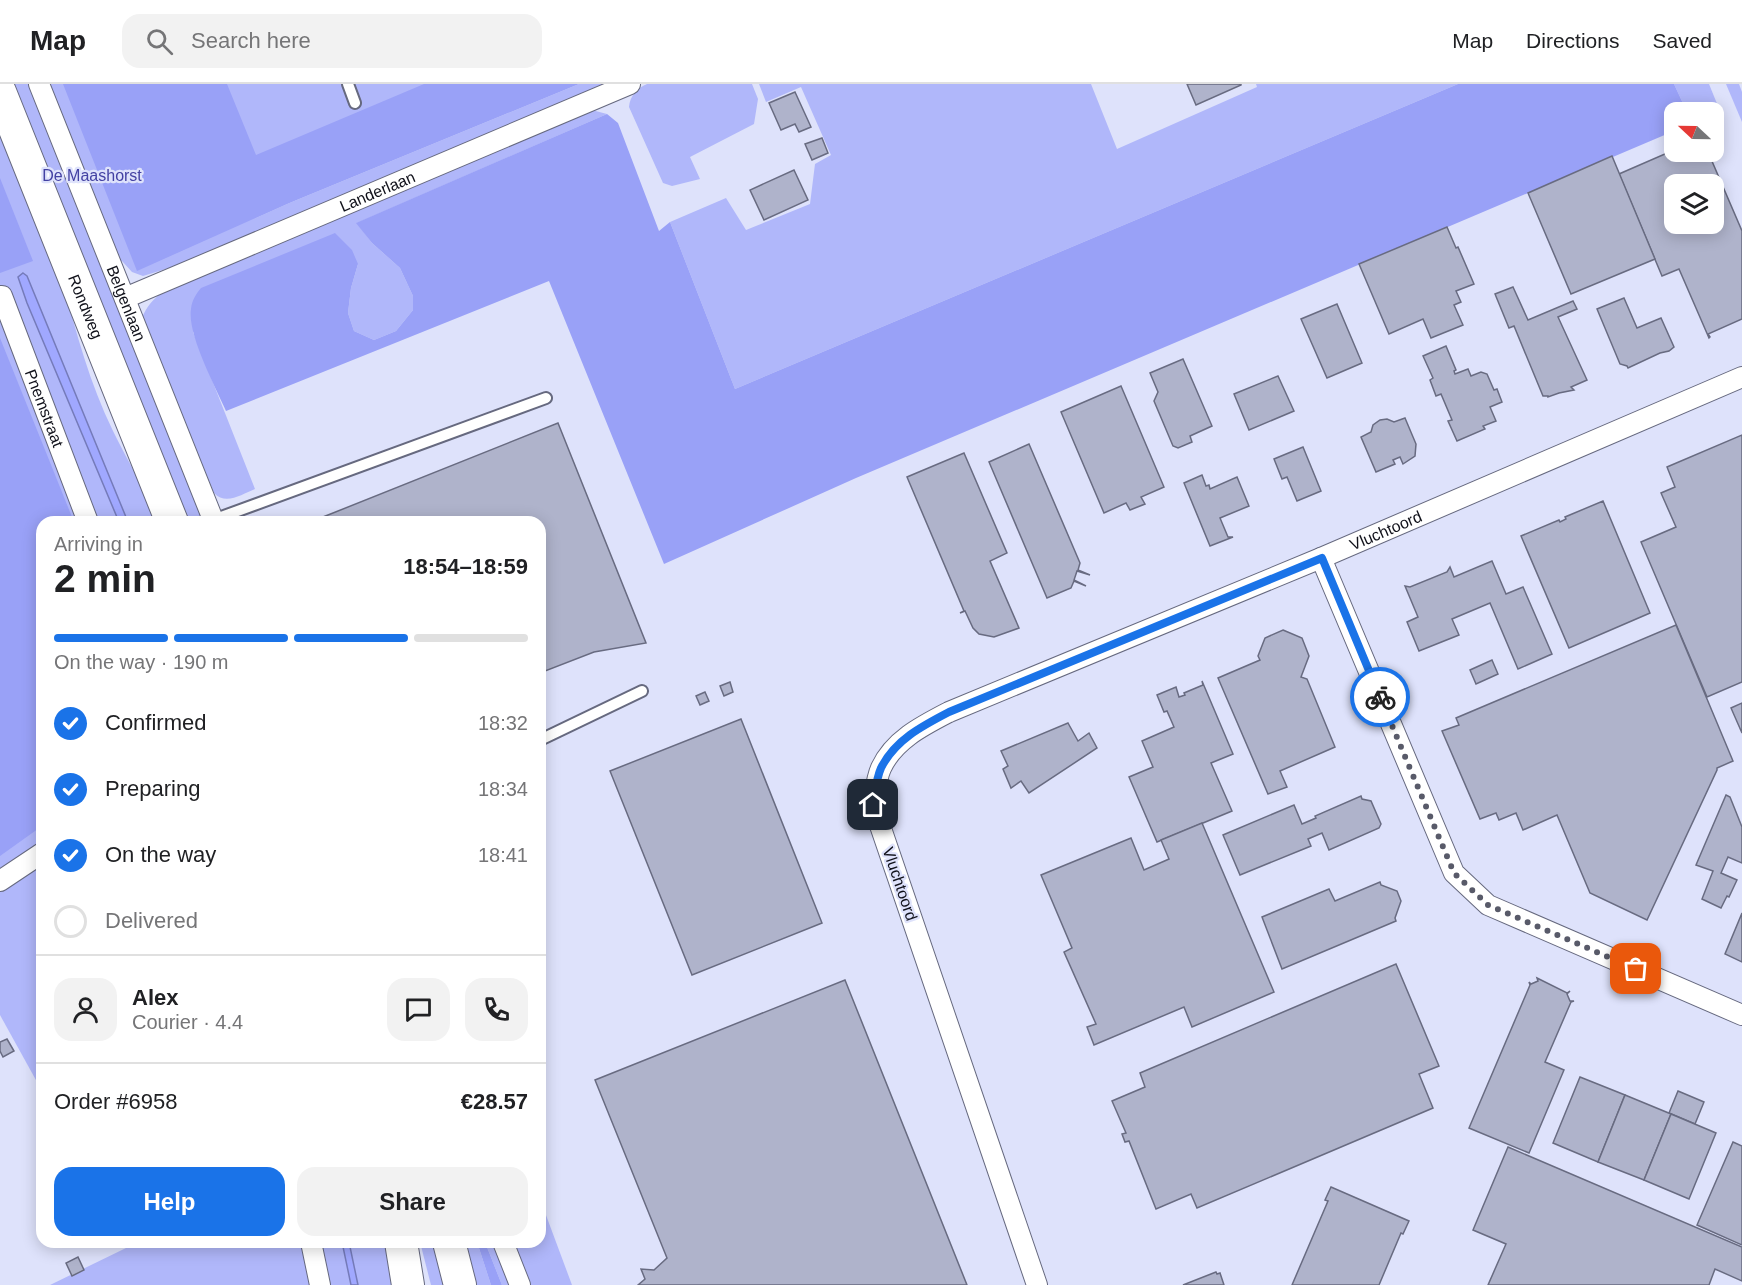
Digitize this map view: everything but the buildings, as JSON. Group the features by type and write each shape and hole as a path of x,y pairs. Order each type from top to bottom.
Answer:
{"main road":[{"name":"Rondweg","path":"0,92 170,516"},
{"path":"402,1248 408,1285"},
{"path":"451,1248 460,1285"}],"street":[{"name":"Belgenlaan","path":"39,84 211,516"},
{"name":"Landerlaan","path":"125,298 630,84"},
{"name":"Pnemstraat","path":"0,296 2,296 86,516"},
{"name":"Vluchtoord","path":"1037,1285 873,805 880,770 895,747 916,729 949,712 1322,558 1742,377"},
{"path":"1322,558 1454,873 1488,905 1742,1015"},
{"path":"0,881 36,857"},
{"path":"312,1248 321,1285"},
{"path":"505,1248 520,1285"}],"lane":[{"path":"348,84 355,103"},
{"path":"227,516 546,398"},
{"path":"546,737 642,691"}],"green space":[{"name":"De Maashorst","path":"0,84 554,84 137,271 287,204 579,84 614,84 218,253 143,276 132,272 122,261 102,268 201,516 184,516 63,282 78,339 97,395 156,516 36,516 36,861 0,885"},
{"path":"647,84 752,84 758,99 754,124 690,157 700,179 672,186 663,183 629,107 635,93"},
{"path":"759,84 1091,84 1117,149 1257,87 1256,84 1458,84 735,389 670,222 726,198 746,230 810,204 815,164 831,155 801,87 766,102"},
{"path":"1674,84 1709,84 1716,102 1682,102"},
{"path":"1726,84 1739,84 1742,92 1742,122"},
{"path":"588,109 607,114 357,223 372,243 400,268 413,296 413,310 396,331 374,340 354,331 348,313 351,288 358,264 193,332 255,489 229,499 219,497 214,493 142,318 154,300 164,291"},
{"path":"36,865 36,1080 0,1015 0,890"},
{"path":"546,1215 572,1285 531,1285 516,1248 546,1248"},
{"path":"126,1248 304,1248 312,1285 50,1285"},
{"path":"320,1248 343,1248 351,1285 328,1285"},
{"path":"350,1248 388,1248 392,1285 358,1285"},
{"path":"422,1248 443,1248 453,1285 431,1285"},
{"path":"459,1248 479,1248 491,1285 468,1285"},
{"path":"487,1248 494,1248 509,1285 502,1285"}],"shaded area":[{"path":"63,84 227,84 256,155 424,84 579,84 287,204 137,271"},
{"path":"1458,84 1674,84 1682,102 1664,102 1664,135 856,478 664,564 549,281 226,411 197,346 191,320 192,306 194,297 201,288 335,233 352,250 358,264 351,288 348,313 354,331 374,340 396,331 413,310 413,296 400,268 372,243 356,223 607,114 618,123 659,231 670,222 735,389"},
{"path":"0,178 33,261 0,273"},
{"path":"23,273 27,276 126,516 116,516 18,277"},
{"path":"0,338 72,516 36,516 36,830 0,856"},
{"path":"343,1248 350,1248 358,1285 351,1285"},
{"path":"479,1248 487,1248 502,1285 491,1285"}],"way so far":[{"path":"1380,697 1454,873 1488,905 1636,969"}],"route":[{"path":"873,805 880,770 895,747 916,729 949,712 1322,558 1380,697"}]}
